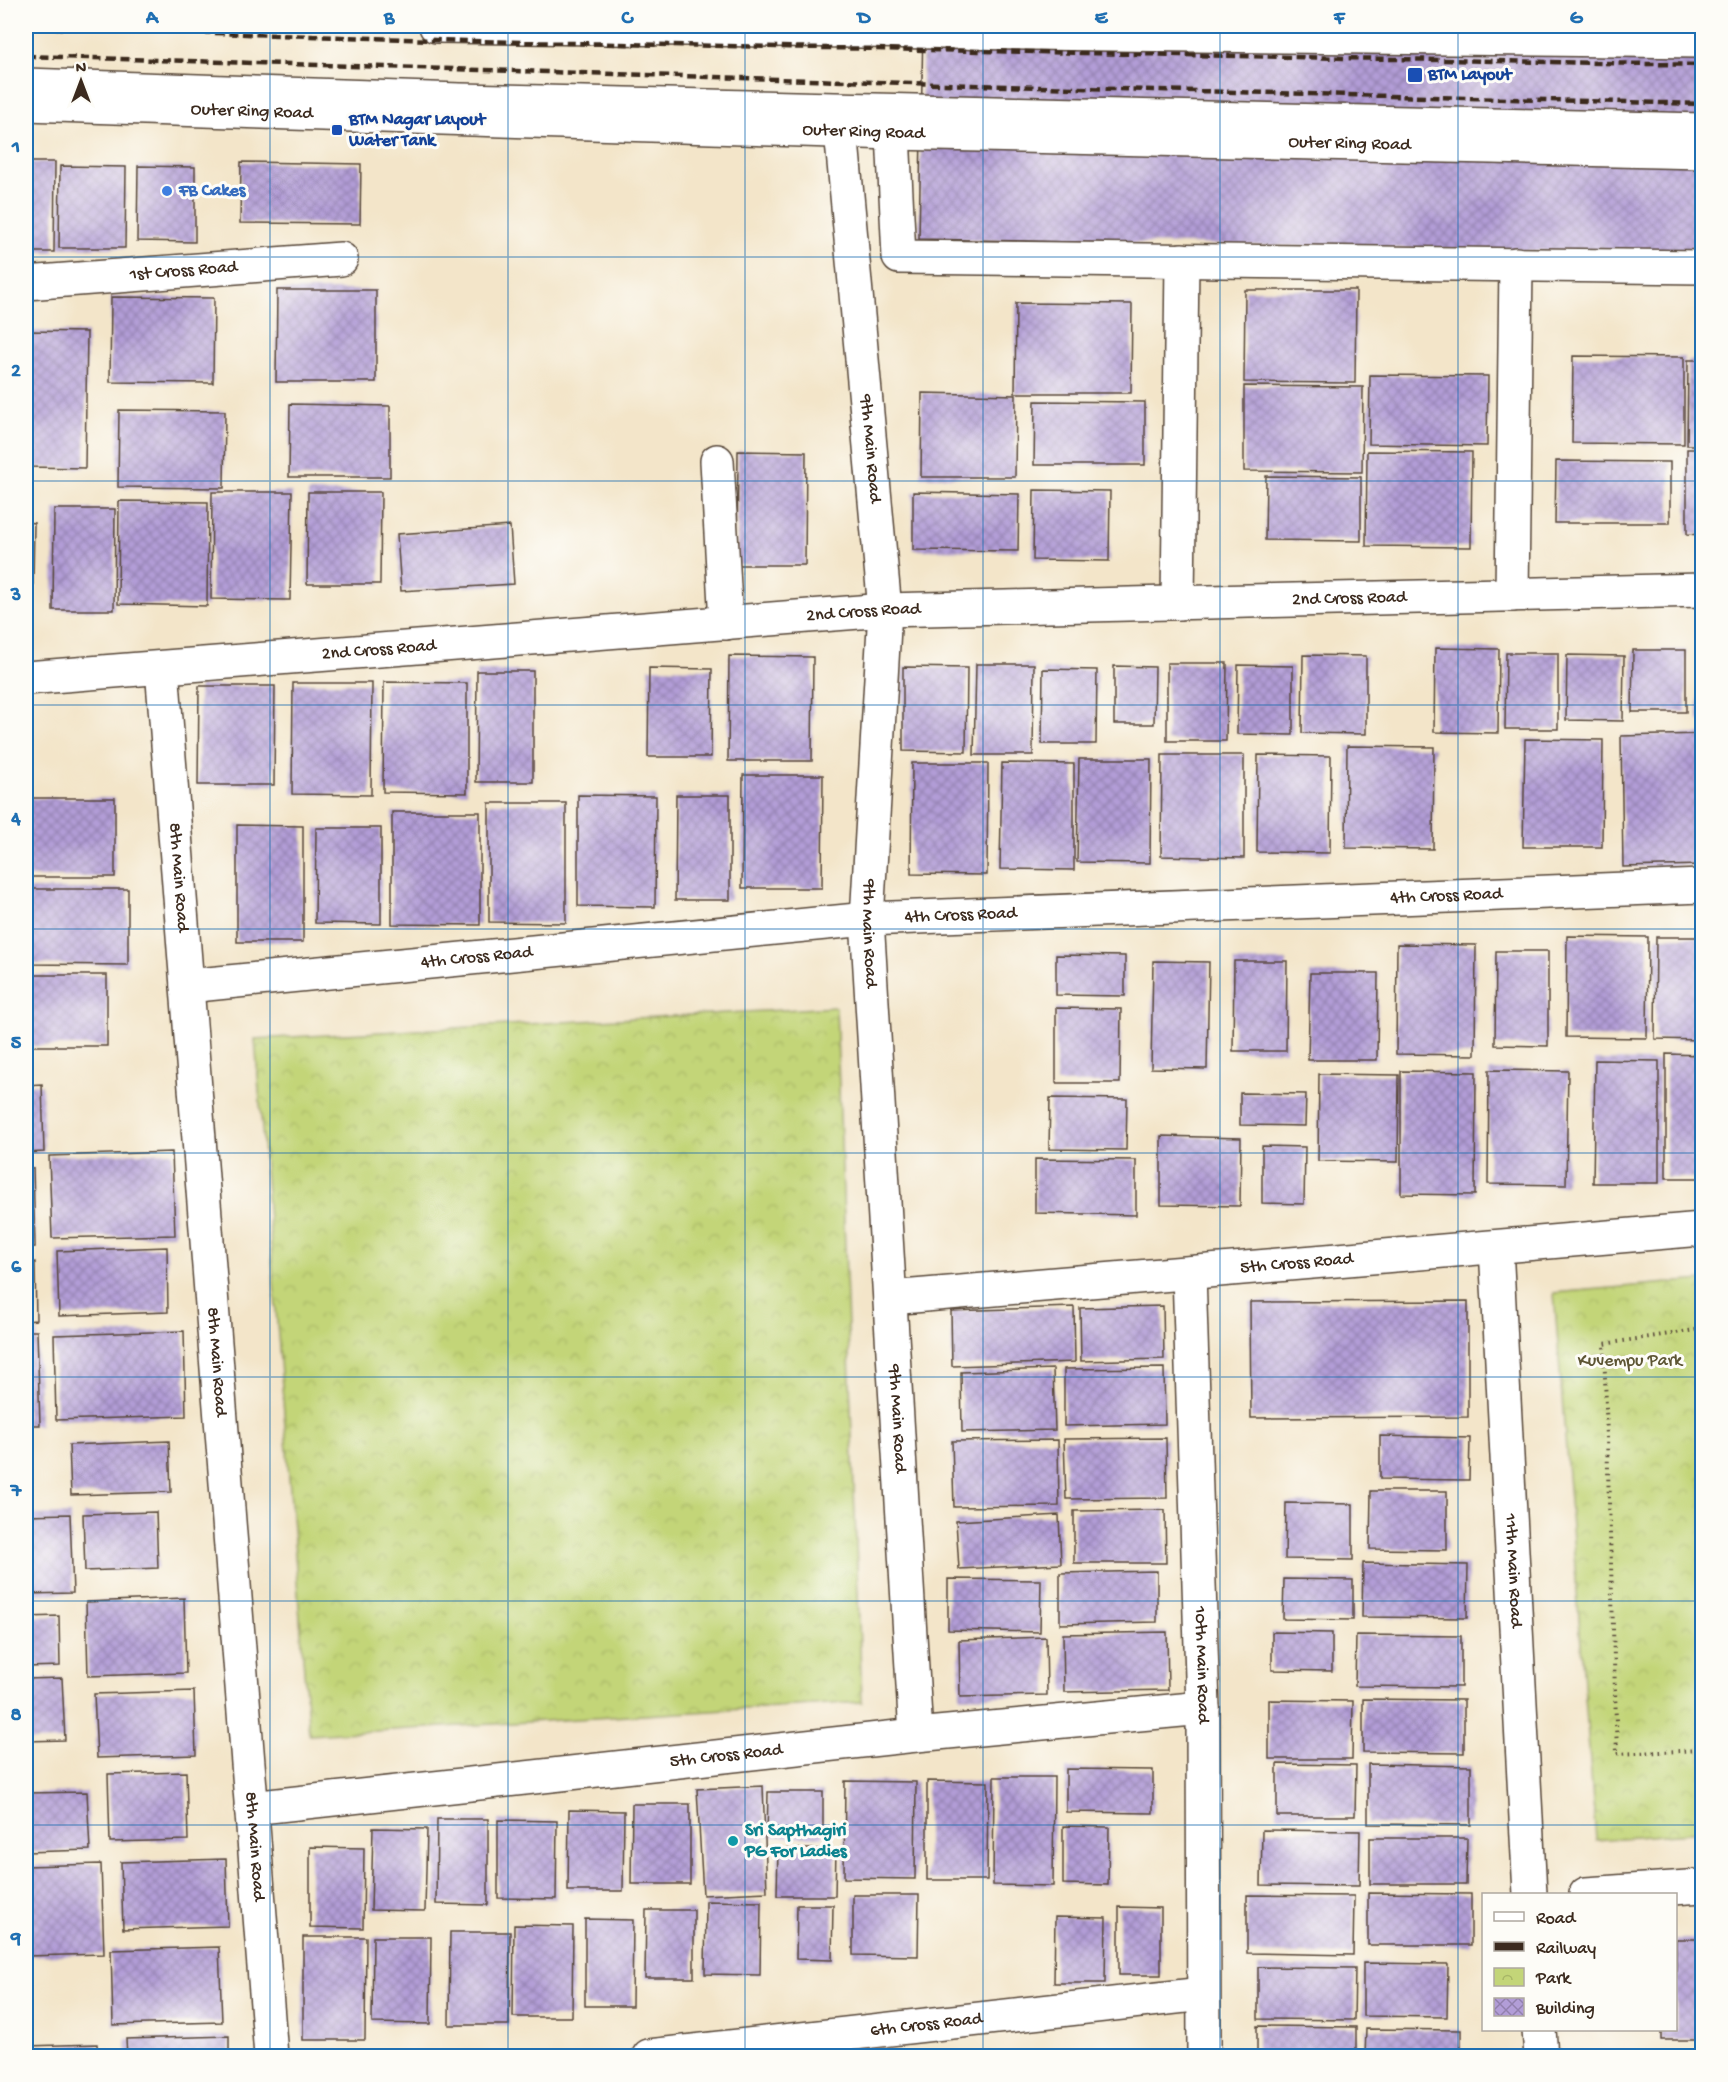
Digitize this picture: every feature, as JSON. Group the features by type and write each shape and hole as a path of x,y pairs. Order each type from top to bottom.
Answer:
{"main road":[{"path":"436,26 1702,41"},
{"path":"26,85 448,100 1702,130"},
{"name":"Outer Ring Road","path":"26,104 893,133 1702,152"},
{"name":"9th Main Road","path":"841,130 885,610 867,919 916,1735"},
{"path":"893,133 899,257 1702,267"},
{"name":"1st Cross Road","path":"26,283 341,259"},
{"path":"1178,603 1182,260"},
{"path":"1512,595 1516,264"},
{"path":"717,461 726,623"},
{"name":"2nd Cross Road","path":"26,678 885,610 1702,590"},
{"name":"8th Main Road","path":"162,668 271,2056"},
{"name":"4th Cross Road","path":"187,986 867,919 1702,886"},
{"name":"5th Cross Road","path":"890,1298 1702,1230"},
{"name":"11th Main Road","path":"1496,1247 1530,1893"},
{"name":"10th Main Road","path":"1189,1273 1203,1708 1204,2056"},
{"name":"5th Cross Road","path":"251,1808 916,1735 1203,1708"},
{"path":"1600,1893 1702,1886"},
{"name":"6th Cross Road","path":"649,2056 1203,1994"},
{"path":"1539,2031 1541,2056"}],"path":[{"path":"1702,1329 1604,1344 1617,1754 1702,1750"}],"green space":[{"path":"836,1007 862,1702 309,1735 255,1039"},
{"name":"Kuvempu Park","path":"1702,1280 1702,1832 1596,1840 1554,1293"}],"building":[{"path":"923,26 1702,26 1702,254 919,239"},
{"path":"26,162 55,162 54,252 26,252"},
{"path":"241,162 361,164 360,224 240,223"},
{"path":"60,166 126,167 125,248 59,248"},
{"path":"138,166 195,167 195,242 137,241"},
{"path":"277,290 376,290 376,382 276,382"},
{"path":"1245,290 1356,290 1355,383 1244,382"},
{"path":"111,297 214,298 213,383 110,382"},
{"path":"1016,303 1132,304 1131,393 1015,393"},
{"path":"26,331 87,332 85,468 26,467"},
{"path":"1573,356 1684,357 1684,444 1572,443"},
{"path":"1688,360 1702,360 1702,445 1687,445"},
{"path":"1370,375 1488,376 1487,446 1369,444"},
{"path":"1244,386 1363,387 1362,472 1244,471"},
{"path":"922,393 1016,395 1015,477 921,477"},
{"path":"1035,401 1145,402 1145,465 1034,465"},
{"path":"290,404 390,406 390,477 289,477"},
{"path":"119,410 225,411 224,488 118,487"},
{"path":"1687,449 1702,449 1702,535 1687,534"},
{"path":"738,451 806,452 805,565 737,565"},
{"path":"1367,451 1472,452 1471,547 1366,546"},
{"path":"1556,461 1670,462 1670,523 1555,523"},
{"path":"1266,476 1361,477 1361,541 1265,540"},
{"path":"1034,490 1110,491 1109,561 1033,560"},
{"path":"212,492 292,492 290,600 211,599"},
{"path":"308,492 381,492 380,584 307,584"},
{"path":"913,492 1019,494 1018,551 913,550"},
{"path":"119,501 208,502 207,606 118,604"},
{"path":"54,509 115,509 114,610 53,610"},
{"path":"26,522 34,523 32,645 26,645"},
{"path":"510,526 514,584 401,591 397,534"},
{"path":"1435,648 1499,649 1498,733 1434,732"},
{"path":"1633,650 1686,650 1686,712 1632,712"},
{"path":"1699,652 1702,652 1702,721 1698,721"},
{"path":"1506,653 1558,653 1558,729 1505,729"},
{"path":"1303,655 1366,656 1366,734 1302,733"},
{"path":"1567,655 1624,656 1623,721 1566,720"},
{"path":"729,656 813,657 812,761 728,761"},
{"path":"1167,663 1227,663 1226,741 1167,741"},
{"path":"976,664 1034,664 1033,755 974,755"},
{"path":"1238,665 1293,666 1293,735 1237,734"},
{"path":"1114,666 1155,667 1154,724 1114,724"},
{"path":"903,667 967,668 966,752 903,751"},
{"path":"649,668 712,669 711,757 648,757"},
{"path":"1043,669 1097,670 1096,744 1042,744"},
{"path":"477,671 533,671 533,782 476,782"},
{"path":"384,682 467,683 467,793 383,792"},
{"path":"293,683 372,683 371,795 292,794"},
{"path":"199,686 275,686 274,785 198,785"},
{"path":"1702,734 1702,865 1623,867 1621,736"},
{"path":"1525,739 1603,740 1602,847 1523,847"},
{"path":"1347,746 1434,747 1433,849 1346,848"},
{"path":"1162,755 1244,755 1244,858 1161,856"},
{"path":"1258,755 1331,756 1330,853 1257,852"},
{"path":"1079,759 1151,759 1150,863 1077,862"},
{"path":"912,763 988,763 987,875 911,874"},
{"path":"1002,763 1074,764 1074,870 1000,869"},
{"path":"743,775 823,775 822,888 742,888"},
{"path":"578,795 656,796 655,907 578,906"},
{"path":"676,795 730,795 730,900 675,900"},
{"path":"26,798 115,798 115,877 26,877"},
{"path":"489,803 566,803 566,923 489,922"},
{"path":"392,812 480,812 480,925 392,924"},
{"path":"237,825 303,826 303,942 237,942"},
{"path":"316,828 381,828 381,924 315,923"},
{"path":"29,889 128,889 128,965 29,964"},
{"path":"1567,936 1648,937 1647,1038 1566,1037"},
{"path":"1656,937 1702,937 1702,1040 1655,1039"},
{"path":"1397,944 1476,945 1475,1055 1396,1054"},
{"path":"1496,951 1548,951 1548,1046 1495,1045"},
{"path":"1056,955 1125,956 1125,996 1056,995"},
{"path":"1153,961 1209,962 1207,1069 1151,1068"},
{"path":"1234,961 1287,961 1286,1051 1233,1051"},
{"path":"1310,973 1378,973 1377,1060 1308,1060"},
{"path":"31,975 107,975 107,1046 31,1046"},
{"path":"1056,1008 1121,1009 1120,1083 1056,1083"},
{"path":"1666,1054 1702,1055 1702,1178 1666,1178"},
{"path":"1595,1060 1659,1061 1659,1183 1593,1183"},
{"path":"1489,1070 1568,1071 1566,1185 1488,1184"},
{"path":"1401,1071 1476,1072 1475,1195 1401,1194"},
{"path":"1319,1074 1399,1075 1398,1162 1318,1161"},
{"path":"42,1084 44,1152 26,1153 26,1085"},
{"path":"1240,1093 1306,1094 1305,1126 1240,1125"},
{"path":"1050,1098 1127,1099 1126,1150 1049,1149"},
{"path":"1161,1136 1241,1138 1240,1206 1161,1205"},
{"path":"1262,1146 1305,1147 1304,1204 1262,1203"},
{"path":"172,1152 175,1235 52,1238 49,1156"},
{"path":"1035,1159 1136,1160 1136,1215 1035,1213"},
{"path":"26,1168 33,1168 35,1247 26,1248"},
{"path":"167,1247 168,1312 59,1316 57,1251"},
{"path":"35,1262 36,1320 26,1321 26,1263"},
{"path":"1468,1301 1468,1417 1251,1418 1250,1302"},
{"path":"1163,1306 1164,1359 1081,1361 1080,1308"},
{"path":"1074,1307 1075,1362 952,1366 951,1311"},
{"path":"26,1331 37,1331 40,1425 26,1425"},
{"path":"184,1331 186,1416 56,1420 54,1335"},
{"path":"1164,1368 1165,1424 1064,1426 1064,1369"},
{"path":"1053,1369 1055,1430 962,1432 961,1372"},
{"path":"1380,1436 1470,1438 1469,1480 1380,1479"},
{"path":"1166,1438 1167,1498 1066,1499 1064,1439"},
{"path":"1058,1440 1059,1506 954,1507 952,1441"},
{"path":"169,1441 171,1492 71,1495 69,1445"},
{"path":"1371,1491 1447,1491 1447,1550 1370,1549"},
{"path":"1286,1503 1353,1504 1353,1560 1285,1559"},
{"path":"1165,1510 1166,1563 1074,1563 1074,1511"},
{"path":"156,1512 158,1568 85,1571 83,1514"},
{"path":"70,1514 73,1593 26,1594 26,1515"},
{"path":"1059,1515 1061,1564 959,1569 956,1521"},
{"path":"1363,1563 1468,1565 1467,1618 1362,1617"},
{"path":"1157,1571 1157,1622 1060,1624 1060,1573"},
{"path":"948,1579 1041,1580 1040,1632 948,1630"},
{"path":"1284,1579 1353,1580 1353,1620 1283,1619"},
{"path":"184,1598 186,1673 88,1676 86,1602"},
{"path":"59,1616 60,1666 26,1667 26,1617"},
{"path":"1167,1632 1168,1690 1064,1692 1063,1634"},
{"path":"1272,1632 1332,1633 1332,1671 1272,1670"},
{"path":"1356,1635 1461,1636 1461,1687 1355,1686"},
{"path":"1046,1637 1047,1695 960,1697 959,1640"},
{"path":"62,1678 65,1740 26,1741 26,1679"},
{"path":"194,1691 196,1755 97,1758 94,1694"},
{"path":"1363,1699 1464,1700 1464,1753 1363,1752"},
{"path":"1269,1700 1353,1701 1352,1759 1269,1759"},
{"path":"1277,1764 1356,1765 1355,1816 1277,1816"},
{"path":"1368,1764 1471,1766 1471,1825 1368,1824"},
{"path":"1066,1769 1153,1770 1153,1813 1066,1812"},
{"path":"186,1772 188,1840 110,1842 108,1774"},
{"path":"994,1777 1054,1777 1053,1886 993,1885"},
{"path":"845,1781 916,1782 915,1879 844,1878"},
{"path":"927,1781 988,1782 987,1880 927,1880"},
{"name":"Sri Sapthagiri PG For Ladies","path":"763,1786 767,1892 703,1895 697,1789"},
{"path":"87,1792 90,1850 26,1852 26,1793"},
{"path":"768,1792 823,1792 823,1837 767,1837"},
{"path":"632,1804 690,1804 690,1884 631,1884"},
{"path":"569,1810 624,1811 623,1891 568,1891"},
{"path":"437,1819 488,1819 488,1905 436,1904"},
{"path":"498,1820 557,1821 556,1899 498,1898"},
{"path":"1063,1826 1109,1827 1108,1885 1063,1884"},
{"path":"373,1828 427,1829 425,1911 371,1910"},
{"path":"1262,1830 1360,1831 1359,1886 1261,1885"},
{"path":"1370,1838 1467,1838 1466,1884 1370,1884"},
{"path":"310,1847 364,1848 363,1928 310,1927"},
{"path":"778,1849 836,1849 835,1896 777,1896"},
{"path":"226,1859 228,1926 123,1929 121,1862"},
{"path":"101,1864 104,1954 26,1956 26,1866"},
{"path":"1368,1893 1471,1894 1471,1945 1368,1945"},
{"path":"853,1895 919,1895 918,1956 853,1955"},
{"path":"1247,1895 1354,1896 1353,1955 1247,1953"},
{"path":"706,1901 761,1902 760,1975 705,1974"},
{"path":"797,1905 833,1905 832,1960 796,1959"},
{"path":"1119,1907 1161,1908 1161,1975 1119,1975"},
{"path":"646,1910 694,1910 694,1978 645,1978"},
{"path":"1055,1917 1106,1918 1105,1983 1054,1983"},
{"path":"585,1919 633,1920 632,2006 585,2006"},
{"path":"514,1925 573,1926 572,2017 513,2017"},
{"path":"450,1932 510,1932 509,2025 449,2025"},
{"path":"303,1937 366,1937 365,2040 303,2040"},
{"path":"373,1937 431,1937 430,2024 372,2023"},
{"path":"1677,1939 1702,1939 1702,2040 1661,2040 1661,2031 1677,2031"},
{"path":"219,1947 222,2022 113,2025 111,1950"},
{"path":"1363,1963 1448,1964 1447,2017 1363,2016"},
{"path":"1258,1967 1355,1968 1354,2020 1258,2019"},
{"path":"1257,2026 1356,2027 1356,2056 1257,2056"},
{"path":"1366,2029 1461,2030 1461,2056 1365,2056"},
{"path":"229,2036 229,2056 127,2056 126,2039"},
{"path":"97,2044 98,2056 26,2056 26,2046"},
{"path":"1663,2054 1702,2054 1702,2056 1663,2056"}],"railway":[{"path":"26,27 467,41 1702,65"},
{"path":"26,56 1039,87 1702,104"}],"place":[{"name":"BTM Layout","path":"1415,75"},
{"name":"BTM Nagar Layout Water Tank","path":"337,130"},
{"name":"FB Cakes","path":"167,191"},
{"name":"Sri Sapthagiri PG For Ladies","path":"733,1841"}]}
